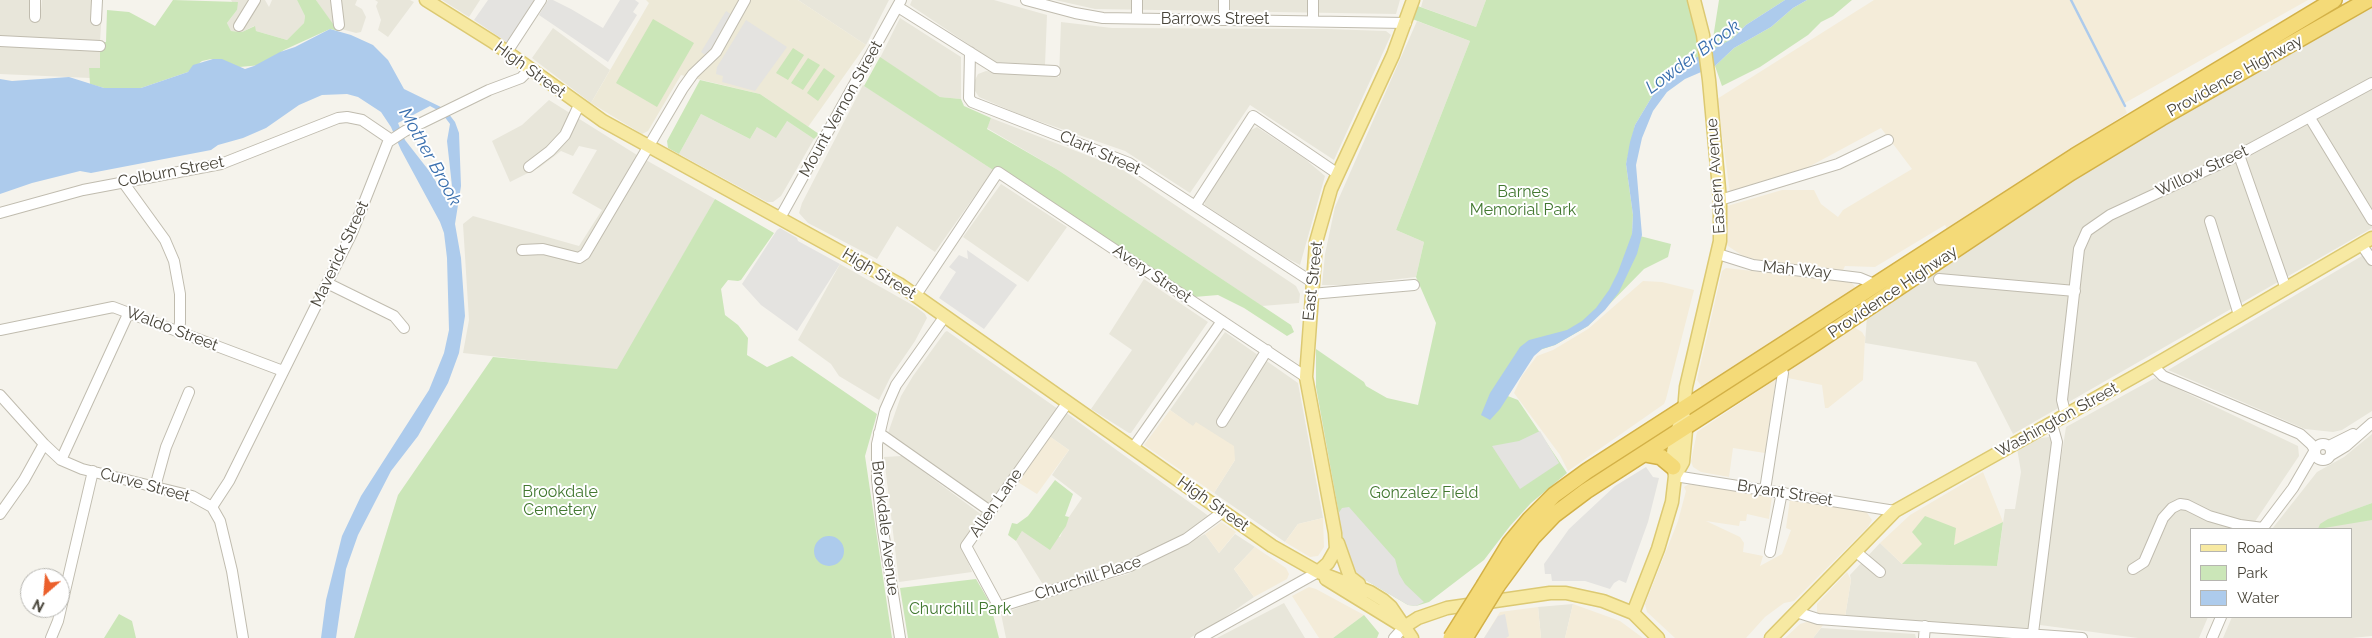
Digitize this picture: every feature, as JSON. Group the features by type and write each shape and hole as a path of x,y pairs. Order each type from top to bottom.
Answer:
{"highway":[{"name":"Providence Highway","path":"1465,638 1514,538 1554,495 1593,467 1684,411 2075,156 2334,0"},
{"name":"Providence Highway","path":"1451,638 1491,585 1522,549 1554,515 1586,491 1682,431 2082,165 2368,0"},
{"path":"1645,454 1661,457 1674,471"}],"main road":[{"name":"High Street","path":"426,0 507,52 602,121 866,264 916,295 1282,553 1318,572 1370,592 1391,607 1404,627"},
{"name":"East Street","path":"1318,572 1333,556 1336,549 1335,534 1306,377 1311,288 1319,228 1338,174 1393,55 1413,0"},
{"name":"Eastern Avenue","path":"1633,613 1672,502 1674,471 1682,431 1686,387 1718,254 1720,200 1709,80 1705,50 1694,0"},
{"name":"Washington Street","path":"1771,638 1895,511 1975,464 2066,416 2366,241"},
{"path":"1335,534 1350,577 1370,592"},
{"name":"High Street","path":"1318,572 1338,588 1363,600 1404,627"},
{"path":"1412,638 1404,627 1418,618 1447,608 1550,593 1582,596 1633,613 1658,638"}],"street":[{"path":"35,0 35,16"},
{"path":"96,20 97,0"},
{"path":"239,26 255,0"},
{"path":"336,0 339,25"},
{"path":"507,52 541,0"},
{"path":"522,250 543,249 574,258 582,257 650,147 682,88 693,74 716,52 745,0"},
{"name":"Barrows Street","path":"1026,0 1084,15 1137,18 1406,23"},
{"path":"1137,0 1137,18"},
{"path":"1224,0 1224,19"},
{"path":"1313,0 1313,20"},
{"path":"900,3 970,52 1000,69 1055,71"},
{"name":"Mount Vernon Street","path":"780,218 900,3"},
{"path":"0,41 100,46"},
{"name":"Clark Street","path":"970,52 970,98 972,102 1129,162 1311,288"},
{"path":"392,138 489,90 521,78 530,69"},
{"name":"Willow Street","path":"2066,416 2062,400 2079,249 2087,231 2110,215 2239,155 2372,83"},
{"path":"529,167 550,151 565,135 579,104"},
{"path":"1195,206 1253,116 1338,174"},
{"name":"Colburn Street","path":"0,213 123,182 221,164 343,117 352,117 367,122 392,138"},
{"path":"2310,118 2372,220"},
{"name":"Maverick Street","path":"212,507 229,481 355,226 385,148 392,138"},
{"path":"1720,200 1838,164 1888,140"},
{"path":"2239,155 2286,289"},
{"name":"Avery Street","path":"916,295 998,172 1306,377"},
{"path":"123,182 165,240 174,261 180,294 180,323 178,332"},
{"path":"2210,220 2239,315"},
{"path":"2366,241 2372,260"},
{"name":"Mah Way","path":"1718,254 1753,265 1860,278 1877,285"},
{"path":"1939,279 2075,291"},
{"path":"327,283 390,313 398,319 404,328"},
{"path":"1311,288 1414,285"},
{"name":"Waldo Street","path":"0,330 106,307 128,312 283,371"},
{"path":"61,460 128,312"},
{"name":"Brookdale Avenue","path":"900,638 878,492 876,455 879,433 885,410 896,385 945,316"},
{"path":"1133,448 1222,321"},
{"path":"1222,422 1267,350"},
{"path":"2153,366 2163,376 2304,436 2315,450 2315,455 2321,460"},
{"path":"1765,490 1783,373"},
{"path":"155,487 164,453 189,392"},
{"name":"Curve Street","path":"0,395 3,406 61,460 93,471 198,498 212,507"},
{"name":"Allen Lane","path":"999,607 966,546 1068,402"},
{"path":"2300,477 2321,460 2326,460 2330,451 2346,446 2372,423"},
{"path":"2033,633 2057,442 2052,424"},
{"path":"879,433 990,511"},
{"path":"0,514 24,480 44,444"},
{"path":"2133,569 2144,562 2163,518 2172,508 2180,504 2187,505 2209,516 2240,525 2263,528 2300,477 2315,450 2321,444 2330,451"},
{"path":"51,638 58,621 93,471"},
{"name":"Bryant Street","path":"1674,471 1765,490 1895,511"},
{"path":"1770,552 1782,492"},
{"path":"212,507 220,521 232,571 243,638"},
{"name":"Churchill Place","path":"999,607 1130,566 1186,539 1224,511"},
{"path":"1855,551 1880,572"},
{"path":"1200,638 1318,572"},
{"path":"1796,612 1818,619 1925,626 1943,633 2033,633 2082,638"},
{"path":"2212,638 2221,618"},
{"path":"1924,638 1925,626"},
{"path":"1394,638 1404,627"}],"shaded area":[{"path":"0,0 31,0 32,19 40,20 42,0 93,0 92,8 102,9 100,42 0,38"},
{"path":"231,0 265,0 269,7 272,0 297,0 305,16 304,23 287,40 256,31 254,26 242,32 231,31 227,23 237,10"},
{"path":"316,0 357,0 355,5 362,9 366,17 361,32 356,33 334,27"},
{"path":"375,0 410,0 414,2 388,37 378,30 381,20 376,6 378,2"},
{"path":"442,0 480,0 469,17"},
{"path":"488,0 536,0 508,43 474,20"},
{"path":"548,0 553,0 571,9 603,28 620,0 635,0 639,3 633,12 637,15 608,62 539,15"},
{"path":"646,0 798,0 866,45 808,127 760,94 681,75 648,131 642,134 591,103 649,3"},
{"path":"798,0 889,0 866,45"},
{"path":"912,0 994,0 1047,15 1045,65 995,62 910,5"},
{"path":"1055,0 1400,0 1396,14 1095,9"},
{"path":"1423,0 1486,0 1476,27 1421,7"},
{"path":"1874,0 2308,0 2123,104 2127,113 1948,230 1945,225 1875,267 1845,266 1843,270 1759,260 1743,256 1726,243 1727,206 1782,190 1814,190 1821,204 1838,217 1843,210 1912,169 1881,128 1801,171 1730,193 1717,99"},
{"path":"2372,8 2372,228 2013,434 1976,362 1865,343 1867,316 2052,191 2154,129"},
{"path":"726,11 732,15 707,56 701,52"},
{"path":"900,18 961,57 961,99 940,97 880,58"},
{"path":"746,20 787,47 755,91 722,82 723,76 716,74 717,67"},
{"path":"1417,21 1470,41 1396,230 1424,242 1416,277 1347,285 1322,285 1325,254 1335,207"},
{"path":"1061,22 1112,28 1327,29 1386,31 1391,35 1334,160 1250,105 1190,193 1125,151 1021,115 979,97 975,91 975,80 978,74 986,71 1059,77"},
{"path":"553,28 610,70 591,103 532,58"},
{"path":"0,46 100,51 100,69 89,68 90,78 0,74"},
{"path":"863,85 993,170 935,252 897,226 877,259 808,223 799,213 802,203"},
{"path":"549,100 637,155 715,199 618,370 463,353 469,320 463,224 473,216 579,246 602,210 572,193 597,150 579,146 573,156 561,151 540,167 510,182 492,141 522,125"},
{"path":"701,114 750,139 757,127 787,121 814,139 781,196 773,202 767,202 679,154"},
{"path":"991,118 1120,168 1296,286 1300,294 1299,303 1262,306 1058,170 987,128"},
{"path":"1257,127 1305,159 1325,176 1300,265 1205,205 1204,201 1249,131"},
{"path":"1001,184 1067,227 1028,282 963,237"},
{"path":"780,228 797,238 798,241 840,264 797,331 761,305 742,284"},
{"path":"967,250 1017,285 984,329 939,298 956,272 949,267 959,255 968,259"},
{"path":"2372,250 2372,411 2342,430 2333,432 2305,429 2168,370"},
{"path":"840,264 916,307 927,318 915,341 891,376 879,400 839,376 831,364 798,340"},
{"path":"1726,268 1851,282 1856,288 1746,361 1702,387 1697,380 1722,271"},
{"path":"1144,279 1208,322 1131,433 1129,433 1091,409 1132,350 1109,334"},
{"path":"1643,281 1662,282 1694,290 1666,399 1664,404 1568,471 1560,455 1514,393 1522,376 1537,356 1553,350 1588,329"},
{"path":"1852,326 1862,332 1865,337 1863,380 1828,408 1825,408 1822,385 1788,378 1789,367"},
{"path":"947,331 1058,409 990,505 888,433 901,396 913,376"},
{"path":"1225,332 1298,383 1323,518 1298,524 1285,542 1214,493 1235,460 1196,423 1193,427 1170,410"},
{"path":"2155,378 2298,446 2299,456 2251,528 2190,528 2190,618 2208,618 2199,638 2138,638 2040,625 2050,529 2066,427"},
{"path":"1776,379 1765,453 1733,448 1729,477 1701,472 1693,467 1691,461 1697,432"},
{"path":"1170,410 1193,426 1196,422 1234,446 1235,460 1214,493 1144,445"},
{"path":"1065,412 1210,517 1156,551 1130,563 1061,585 1049,586 1042,583 1016,541 1022,531 1060,537 1069,517 1082,498 1052,475 1069,450 1049,436"},
{"path":"1540,431 1559,463 1520,489 1492,446 1519,441"},
{"path":"2372,434 2372,503 2329,519 2372,520 2372,636 2352,638 2223,638 2232,618 2352,618 2352,528 2273,528 2317,472 2344,457"},
{"path":"1049,436 1069,450 1037,494 1016,481"},
{"path":"2049,437 2052,440 2031,625 2029,628 1845,617 1851,580 1850,575 1880,543 1902,564 1997,566 2005,509 2015,509 2021,472 2017,448 2041,438"},
{"path":"902,456 982,515 961,545 972,572 899,582 884,457"},
{"path":"1646,467 1653,477 1659,478 1648,522 1626,583 1619,580 1610,589 1585,581 1552,581 1551,574 1545,574 1544,564 1569,529 1615,486"},
{"path":"1983,472 2003,522 1954,545 1913,532 1923,545 1902,564 1880,543 1910,515"},
{"path":"1689,484 1772,496 1769,519 1747,514 1746,521 1740,521 1739,526 1706,521 1740,537 1744,543 1743,552 1763,556 1760,566 1782,554 1791,530 1786,528 1790,499 1865,510 1872,520 1868,527 1794,601 1784,603 1765,617 1746,638 1675,638 1647,612 1645,604 1678,521 1686,491 1684,487"},
{"path":"1349,507 1395,559 1399,574 1405,584 1424,602 1416,606 1408,605 1364,579 1350,567 1338,514 1342,508"},
{"path":"1323,518 1324,547 1318,556 1310,557 1285,542 1298,524"},
{"path":"1221,522 1236,532 1219,553 1205,534"},
{"path":"1205,534 1219,553 1235,534 1255,547 1234,569 1254,597 1218,622 1190,638 1006,638 1001,614 1054,595 1128,574"},
{"path":"1255,547 1286,568 1289,574 1287,579 1254,597 1234,569"},
{"path":"1847,572 1851,580 1845,617 1830,616 1813,638 1785,638 1800,624 1810,621 1817,614 1817,604"},
{"path":"1309,587 1364,615 1333,638 1319,638 1292,596"},
{"path":"1284,603 1305,638 1217,638"},
{"path":"1573,604 1565,638 1541,638 1538,607"},
{"path":"1573,604 1620,621 1643,638 1565,638"},
{"path":"1538,607 1541,638 1484,638 1500,612"},
{"path":"1505,614 1509,636 1506,638 1484,638 1498,616"},
{"path":"1821,628 1915,634 1916,638 1813,638"}],"green space":[{"path":"173,0 238,2 237,10 227,23 231,31 242,32 255,26 256,31 287,40 304,23 305,16 297,0 316,0 338,31 330,29 284,50 262,65 239,67 211,59 202,61 188,72 141,88 104,88 90,84 89,68 100,68 100,42 106,42 107,10 129,12 155,26"},
{"name":"Barnes Memorial Park","path":"1486,0 1694,0 1706,54 1673,72 1653,95 1635,125 1626,164 1633,215 1632,234 1671,244 1668,257 1644,269 1588,326 1555,345 1515,358 1495,391 1518,400 1567,473 1531,503 1510,526 1484,560 1429,602 1416,606 1408,605 1364,579 1344,542 1316,387 1316,349 1364,382 1366,386 1387,398 1418,405 1436,323 1416,277 1424,242 1396,230 1470,41 1407,17 1412,4 1476,27"},
{"path":"1719,0 1785,0 1746,25 1732,39 1711,51"},
{"path":"1807,0 1852,0 1833,16 1821,22 1808,35 1760,67 1722,86 1715,66 1734,48 1771,27 1793,8"},
{"path":"653,19 694,43 657,107 616,83"},
{"path":"793,48 804,55 788,80 776,73"},
{"path":"880,57 940,97 961,99 964,106 991,118 987,129 1058,170 1291,325 1294,332 1287,336 1244,308 1218,295 1194,297 997,168 993,170 864,86"},
{"path":"808,58 820,65 803,90 791,83"},
{"path":"824,68 835,76 818,101 807,93"},
{"path":"700,80 760,94 819,134 814,139 787,121 776,138 757,127 750,139 701,114 679,154 668,148 667,141"},
{"name":"Brookdale Cemetery","path":"715,199 774,233 741,280 728,280 721,289 725,315 738,325 748,338 747,355 767,367 792,356 877,414 865,456 892,638 354,638 398,495 493,357 617,369"},
{"path":"1055,480 1073,494 1065,516 1069,517 1066,526 1050,550 1022,531 1016,541 1008,535 1012,523 1017,524 1028,516"},
{"path":"2372,503 2372,520 2318,528 2320,524 2328,519"},
{"path":"1925,516 1956,528 1954,545 2003,522 1997,566 1902,564 1922,544 1912,532"},
{"name":"Churchill Park","path":"976,579 990,603 999,638 908,638 900,588"},
{"path":"119,614 132,621 136,638 104,638"},
{"path":"1364,615 1379,633 1377,638 1333,638"}],"water":[{"path":"1785,0 1807,0 1793,8 1771,27 1734,48 1715,66 1685,79 1667,92 1653,111 1642,138 1636,165 1642,235 1637,254 1619,292 1605,310 1588,326 1555,345 1542,349 1534,356 1500,409 1490,420 1481,415 1490,393 1520,347 1529,340 1567,330 1582,321 1596,308 1609,290 1632,234 1633,215 1626,164 1630,142 1635,125 1653,95 1673,72 1682,65 1732,39 1746,25"},
{"path":"330,29 351,35 373,45 388,60 404,89 445,109 455,122 459,133 461,186 455,224 461,258 465,316 459,353 448,383 418,436 391,471 358,535 346,569 336,638 321,638 326,600 342,536 361,496 429,390 444,353 449,330 447,258 444,233 391,127 381,112 358,97 347,94 322,95 299,105 266,128 243,138 218,145 211,150 91,173 80,171 32,183 0,194 0,79 12,81 69,77 104,88 141,88 188,72 193,65 213,59 222,59 245,69","holes":["430,106 441,112 450,124 447,141 453,195 449,203 430,172 405,140 398,123"]},
{"path":"829,536 840,540 844,551 840,562 829,566 818,562 814,551 818,540"}],"waterway":[{"path":"2071,0 2125,106"}],"water label":[{"name":"Lowder Brook","path":"1693,57"},
{"name":"Mother Brook","path":"430,157"}],"park label":[{"name":"Gonzalez Field","path":"1424,493"}]}
